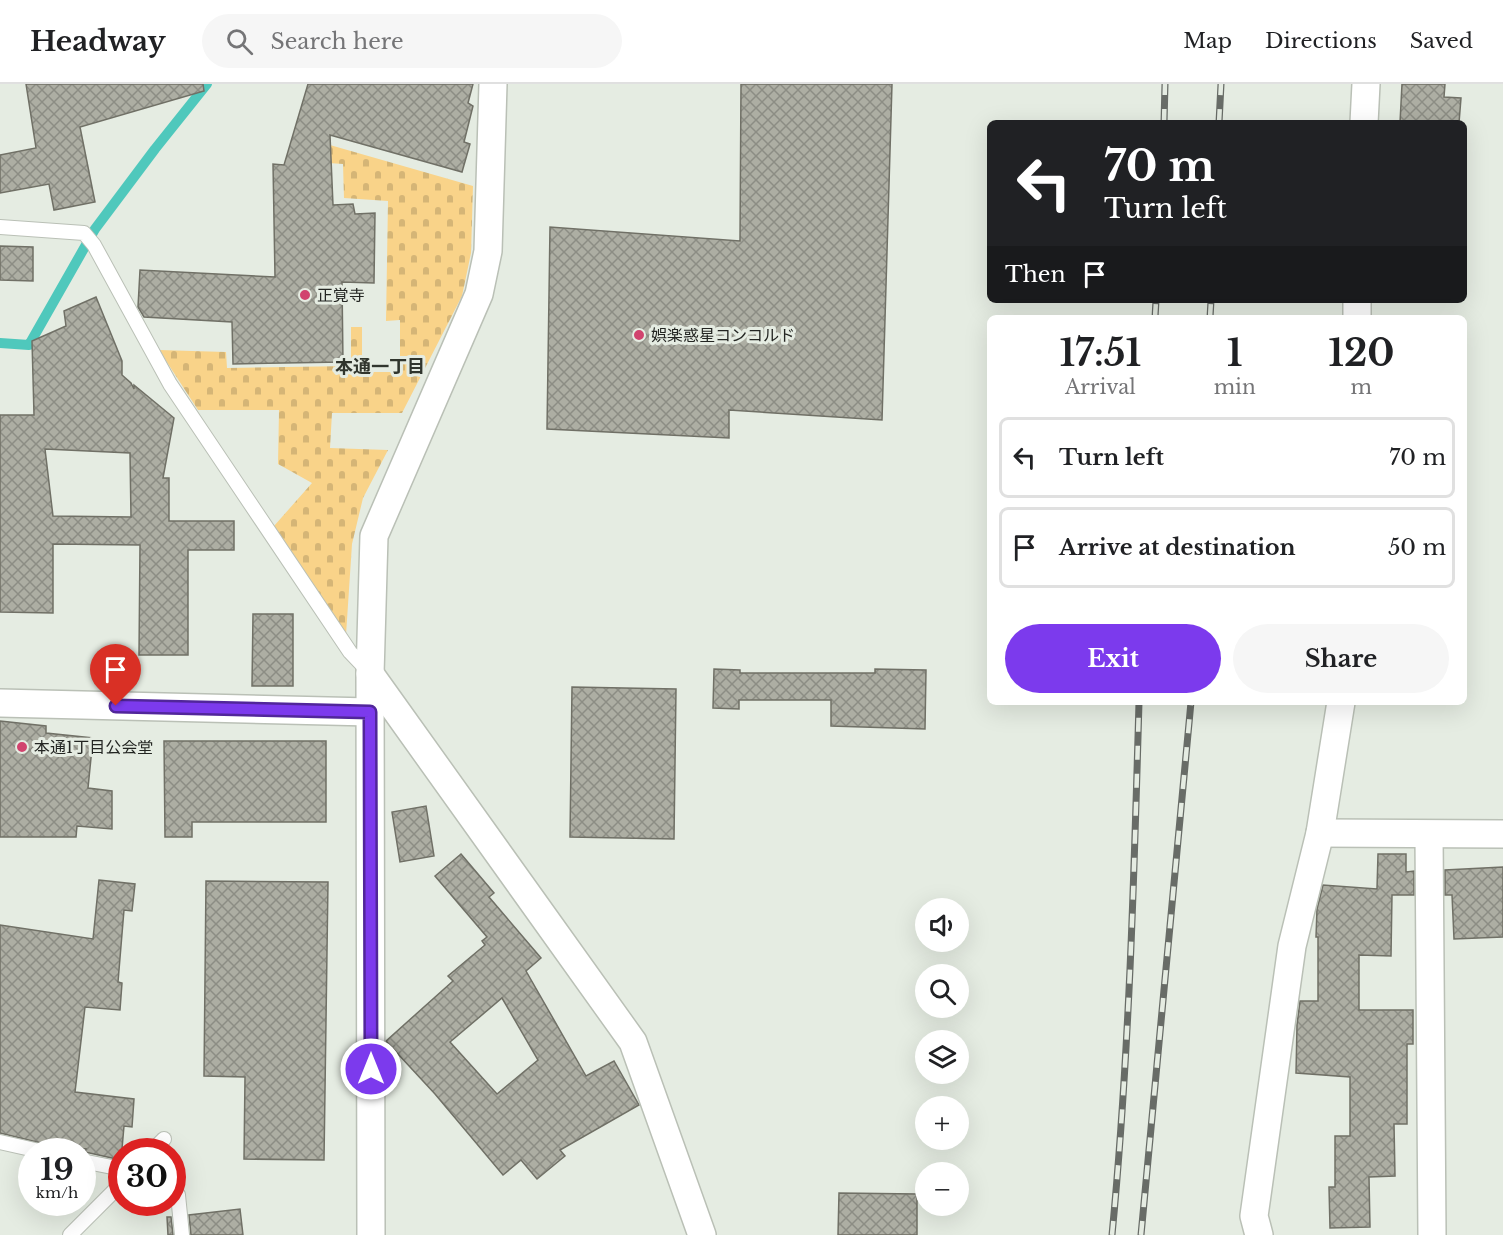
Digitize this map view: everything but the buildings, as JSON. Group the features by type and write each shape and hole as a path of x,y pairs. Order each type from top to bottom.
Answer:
{"street":[{"path":"371,1235 370,674 374,536 479,294 488,251 493,84"},
{"path":"1364,120 1366,84"},
{"path":"370,674 633,1042 702,1235"},
{"path":"0,704 370,712"},
{"path":"1259,1235 1254,1216 1292,946 1320,833 1341,705"},
{"path":"1320,833 1503,834"},
{"path":"1429,835 1432,1235"}],"lane":[{"path":"0,227 84,233 94,245 170,384 350,652 370,674"},
{"path":"0,1142 18,1146"},
{"path":"70,1235 108,1197"},
{"path":"180,1216 182,1235"}],"green space":[{"path":"295,135 473,186 471,253 462,296 402,413 332,413 330,448 388,450 363,498 352,544 346,635 274,526 312,483 278,464 279,410 198,410 159,350 226,352 227,368 351,366 351,327 362,327 362,372 400,372 400,320 386,321 388,201 344,198 343,164 299,161"}],"waterway":[{"path":"0,343 29,345 95,229 207,84"}],"railway":[{"path":"1164,120 1165,84"},
{"path":"1219,120 1221,84"},
{"path":"1155,315 1156,303"},
{"path":"1210,315 1211,303"},
{"path":"1112,1235 1127,1036 1139,705"},
{"path":"1141,1235 1191,705"}],"place":[{"name":"正覚寺","path":"305,295"},
{"name":"娯楽惑星コンコルド","path":"639,335"},
{"name":"本通1丁目公会堂","path":"22,747"}],"district":[{"name":"本通一丁目","path":"380,367"}],"route":[{"path":"116,706 370,712 371,1069"}]}
